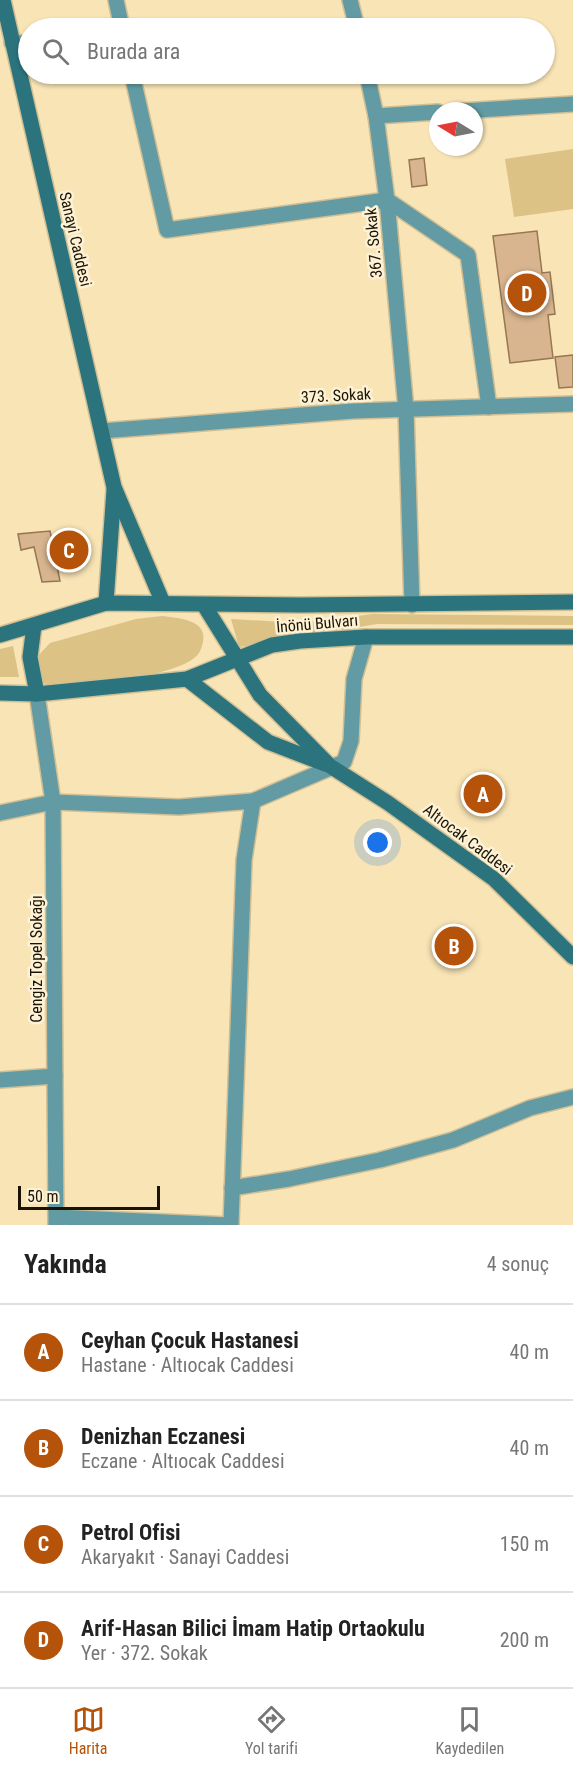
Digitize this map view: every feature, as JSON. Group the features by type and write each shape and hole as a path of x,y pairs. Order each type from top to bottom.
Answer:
{"street":[{"path":"116,0 120,18"},
{"path":"350,0 354,18"},
{"name":"Sanayi Caddesi","path":"2,4 18,69"},
{"path":"12,43 18,43"},
{"name":"Sanayi Caddesi","path":"22,84 114,487 163,603"},
{"path":"134,84 167,230 387,200 468,255 489,407"},
{"name":"367. Sokak","path":"369,84 376,116 387,200 406,410 412,605"},
{"path":"483,110 573,105"},
{"path":"376,116 429,113"},
{"name":"373. Sokak","path":"102,431 353,411 573,404"},
{"name":"Sanayi Caddesi","path":"106,603 114,487"},
{"name":"İnönü Bulvarı","path":"0,635 106,603 412,605 573,602"},
{"name":"Altıocak Caddesi","path":"204,605 261,695 330,766"},
{"path":"34,626 30,657 38,694"},
{"path":"0,813 53,802 179,807 254,801 330,766 344,762 351,741 354,679 366,637"},
{"name":"İnönü Bulvarı","path":"0,693 38,694 187,679 272,645 366,637 573,637"},
{"name":"Altıocak Caddesi","path":"187,679 268,742 330,766 388,803 494,879 573,957"},
{"name":"Cengiz Topel Sokağı","path":"38,694 53,802 57,1221"},
{"path":"57,1221 230,1225 244,861 254,801"},
{"path":"0,1080 55,1076"},
{"path":"232,1188 289,1179 432,1146 453,1140 530,1108 573,1097"}],"shaded area":[{"path":"573,149 573,209 514,217 505,159"},
{"path":"373,614 573,616 573,625 377,624 239,647 231,619 301,623"},
{"path":"162,616 190,621 201,629 203,642 200,651 184,664 127,680 66,688 48,685 38,678 37,657 50,643 136,619"},
{"path":"13,646 19,677 0,677 0,649"}],"building":[{"path":"424,158 427,185 412,187 409,160"},
{"path":"537,231 542,273 550,272 555,314 548,315 553,358 510,363 493,236"},
{"path":"573,355 573,387 559,388 555,357"},
{"path":"50,531 60,581 42,582 34,547 21,550 18,534"}],"place":[{"name":"Arif-Hasan Bilici İmam Hatip Ortaokulu","path":"527,293"},
{"name":"Petrol Ofisi","path":"69,550"},
{"name":"Ceyhan Çocuk Hastanesi","path":"483,794"},
{"name":"Denizhan Eczanesi","path":"454,946"}]}
